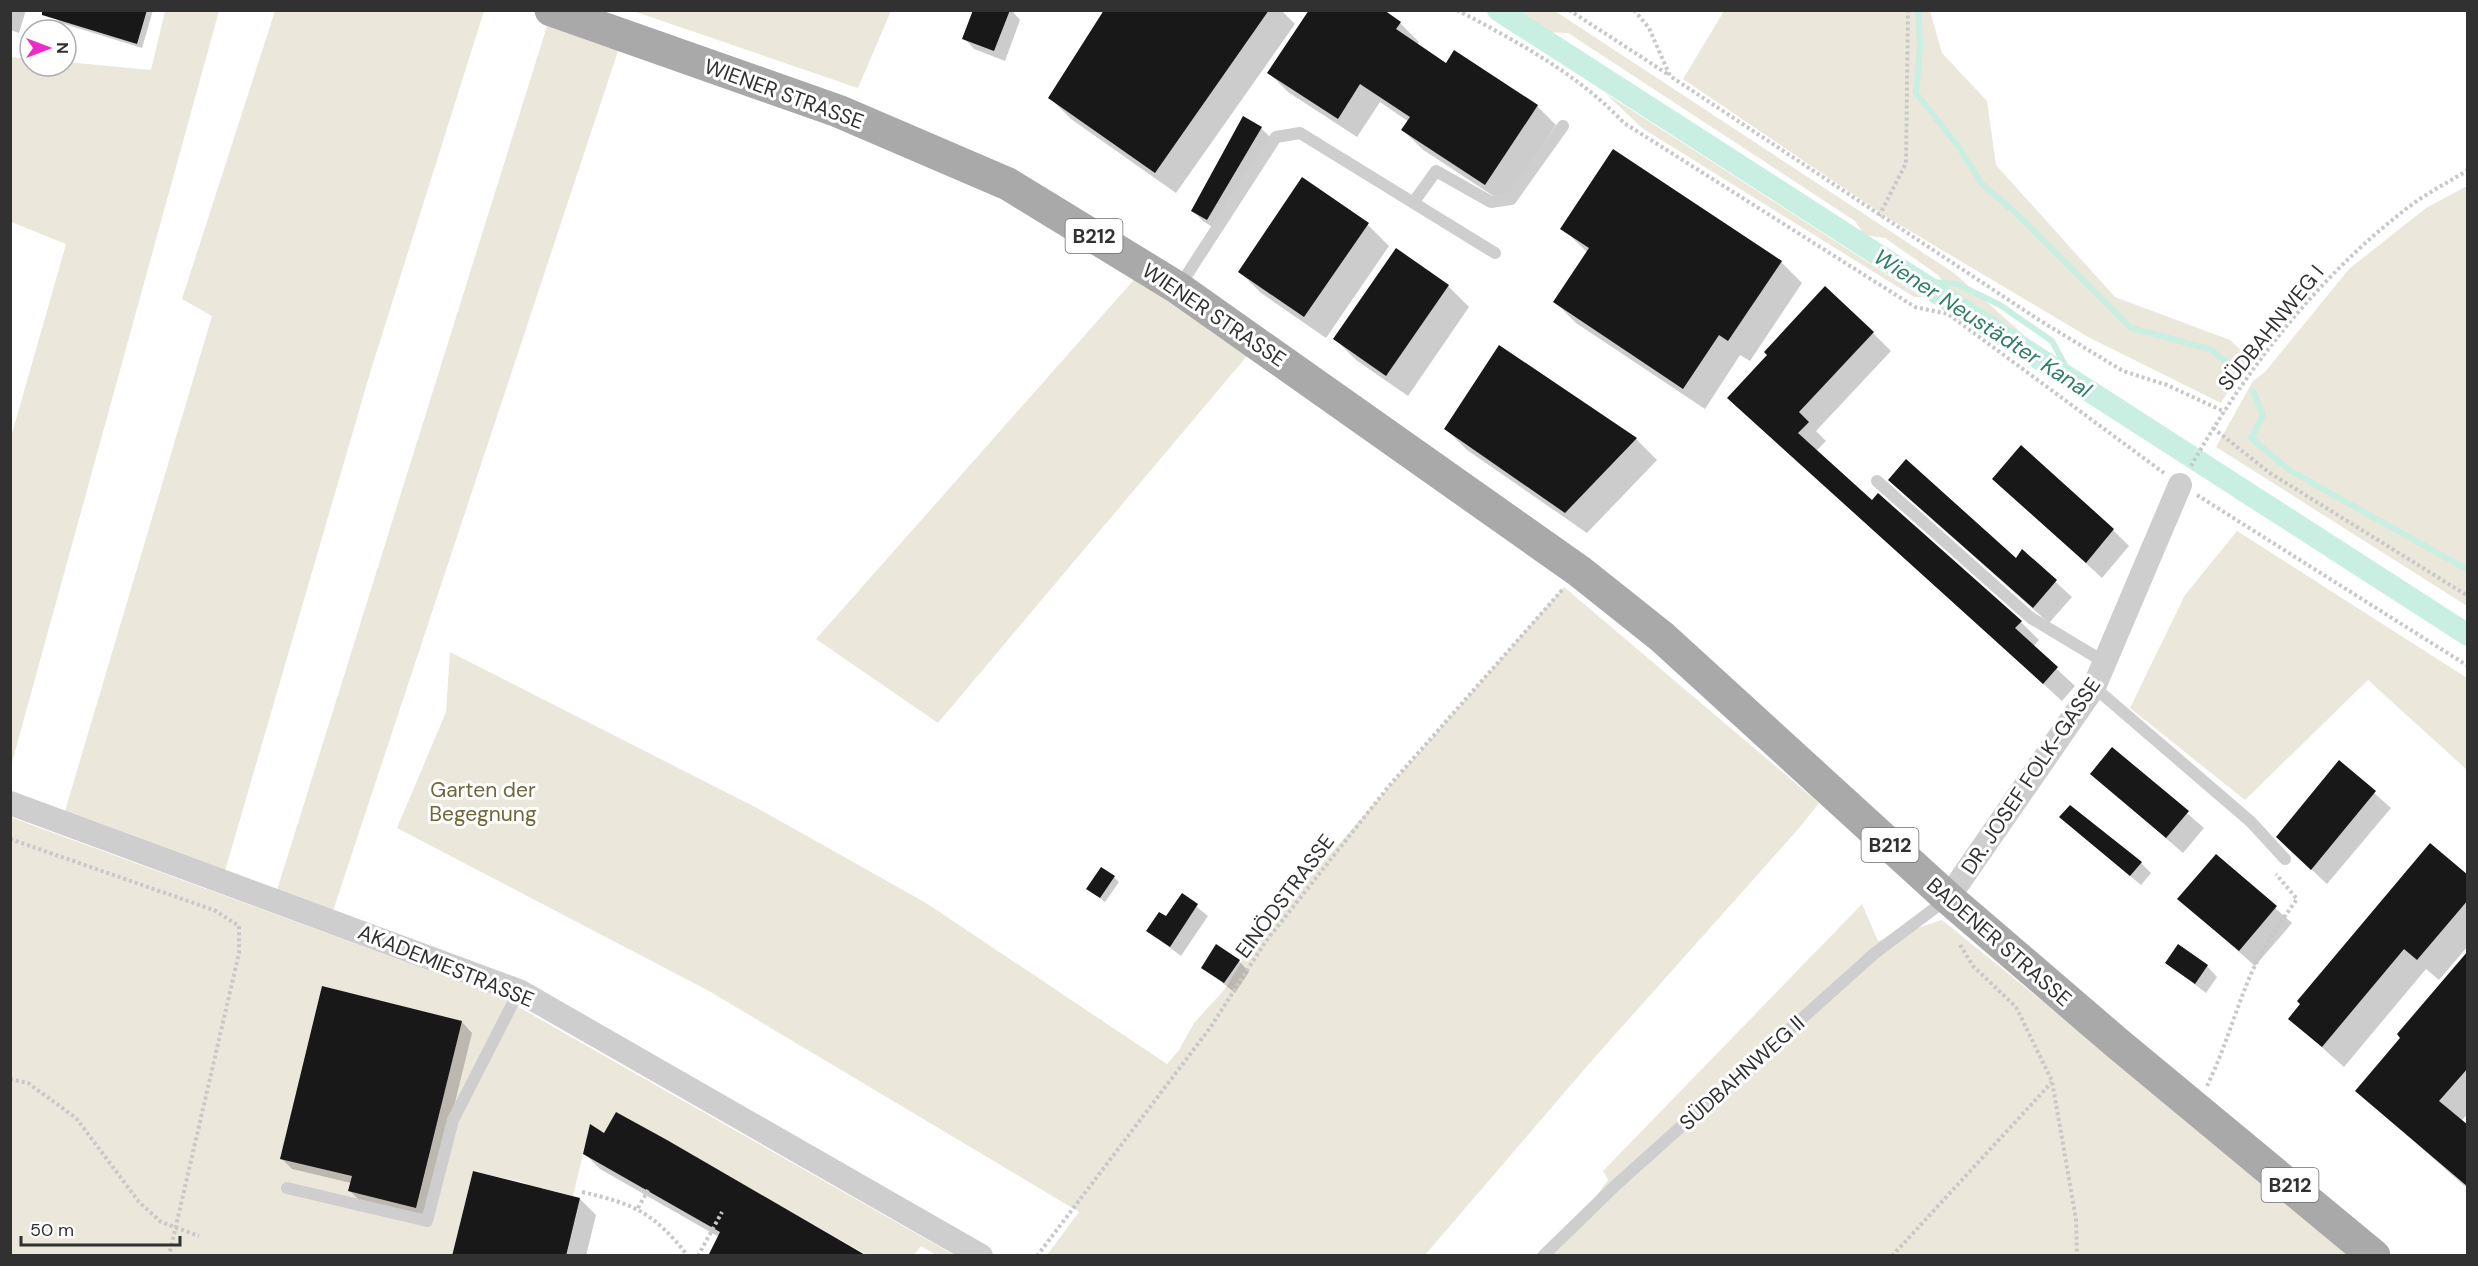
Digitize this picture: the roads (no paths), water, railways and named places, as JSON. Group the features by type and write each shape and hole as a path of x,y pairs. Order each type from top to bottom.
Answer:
{"main road":[{"name":"WIENER STRASSE","path":"550,10 838,111 1008,184 1178,288 1579,571"},
{"name":"BADENER STRASSE","path":"1579,571 1662,637 1948,898 2374,1256"}],"street":[{"name":"DR. JOSEF FOLK-GASSE","path":"1948,898 2094,687 2180,485"},
{"name":"AKADEMIESTRASSE","path":"10,803 519,991 981,1256"}],"lane":[{"path":"1413,202 1436,171 1491,202 1511,200 1563,126"},
{"path":"1178,288 1276,137 1300,133 1495,253"},
{"path":"1876,482 2031,618 2106,663"},
{"path":"2094,687 2251,822 2285,859"},
{"name":"SÜDBAHNWEG II","path":"1543,1256 1617,1184 1875,953 1948,898"},
{"path":"287,1188 427,1221 453,1120 519,991"}],"waterway":[{"name":"Wiener Neustädter Kanal","path":"1498,10 2468,635"},
{"path":"1918,10 1920,44 1916,93 1958,146 1982,184 2018,215 2131,328 2210,349 2239,372"},
{"path":"1918,281 1957,284 2000,305 2052,341 2073,380"},
{"path":"2253,391 2263,415 2251,438 2289,470 2468,570"}],"park label":[{"name":"Garten der Begegnung","path":"483,802"}]}
